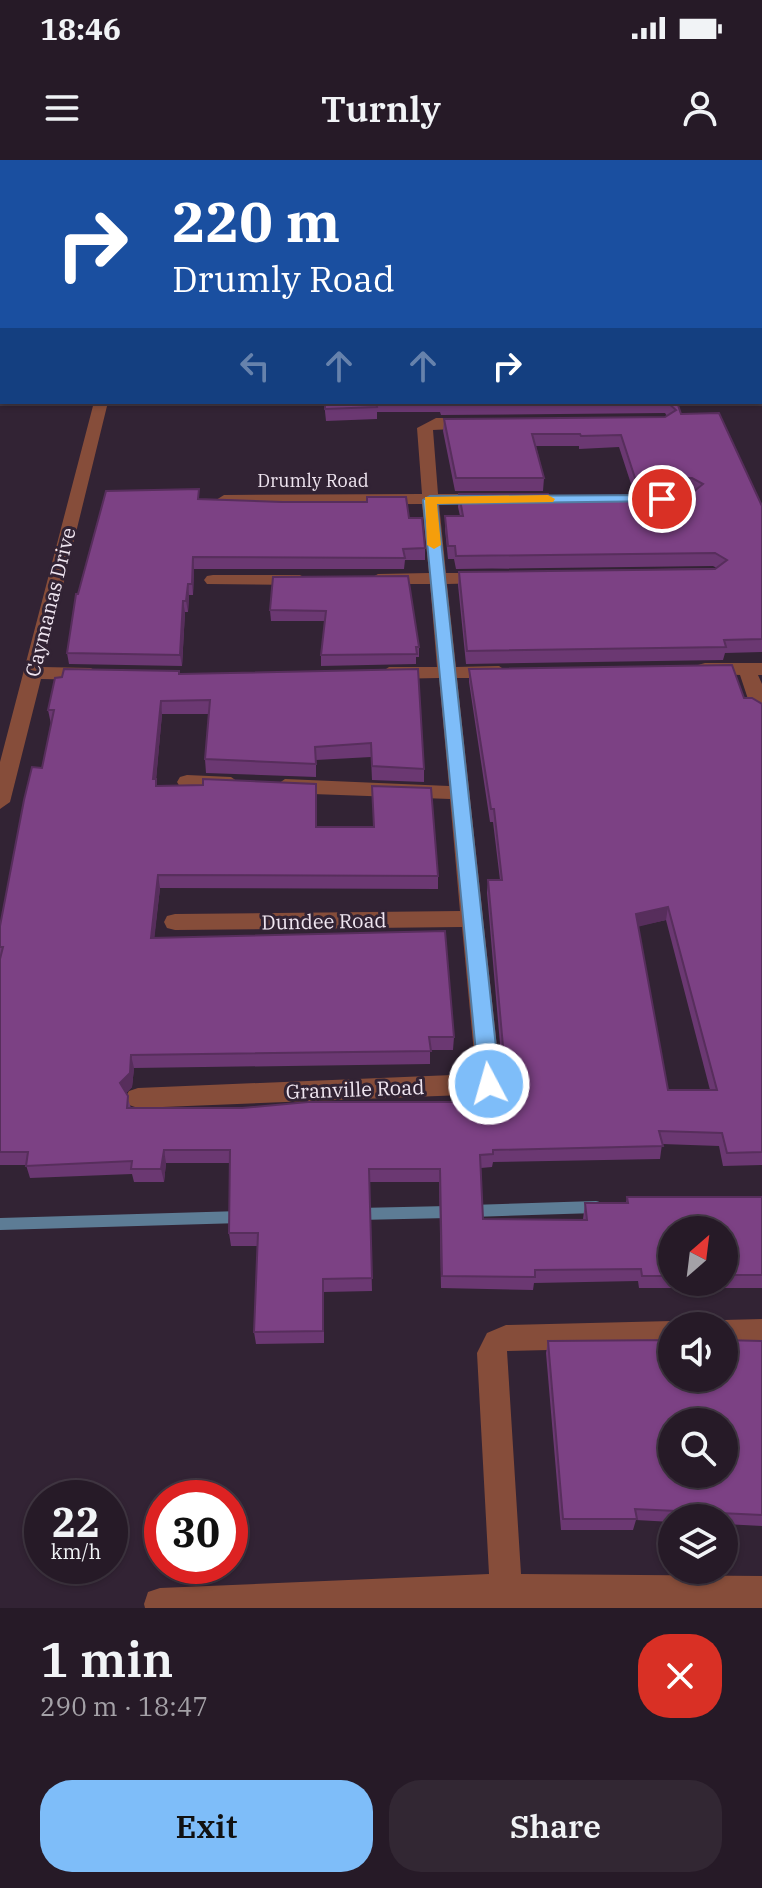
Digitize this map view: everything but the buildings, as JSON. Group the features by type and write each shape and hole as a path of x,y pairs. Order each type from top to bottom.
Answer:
{"street":[{"name":"Caymanas Drive","path":"1,796 100,404"},
{"name":"Granville Road","path":"138,1098 489,1084 425,428 428,425 496,422"},
{"name":"Drumly Road","path":"224,500 507,499"},
{"path":"363,579 499,578"},
{"path":"213,580 318,580"},
{"path":"687,669 754,669 762,711"},
{"path":"368,674 523,671"},
{"path":"32,673 107,675"},
{"path":"187,782 460,793"},
{"name":"Dundee Road","path":"175,922 473,919"},
{"path":"738,1333 762,1332"},
{"path":"507,1599 491,1353 497,1342 506,1338 658,1334"},
{"path":"160,1604 762,1592"}],"waterway":[{"path":"471,1211 596,1207"},
{"path":"359,1214 448,1212"},
{"path":"0,1224 241,1217"}],"slow traffic":[{"path":"434,545 430,500 548,499"}],"route":[{"path":"489,1084 430,500 662,499"}]}
